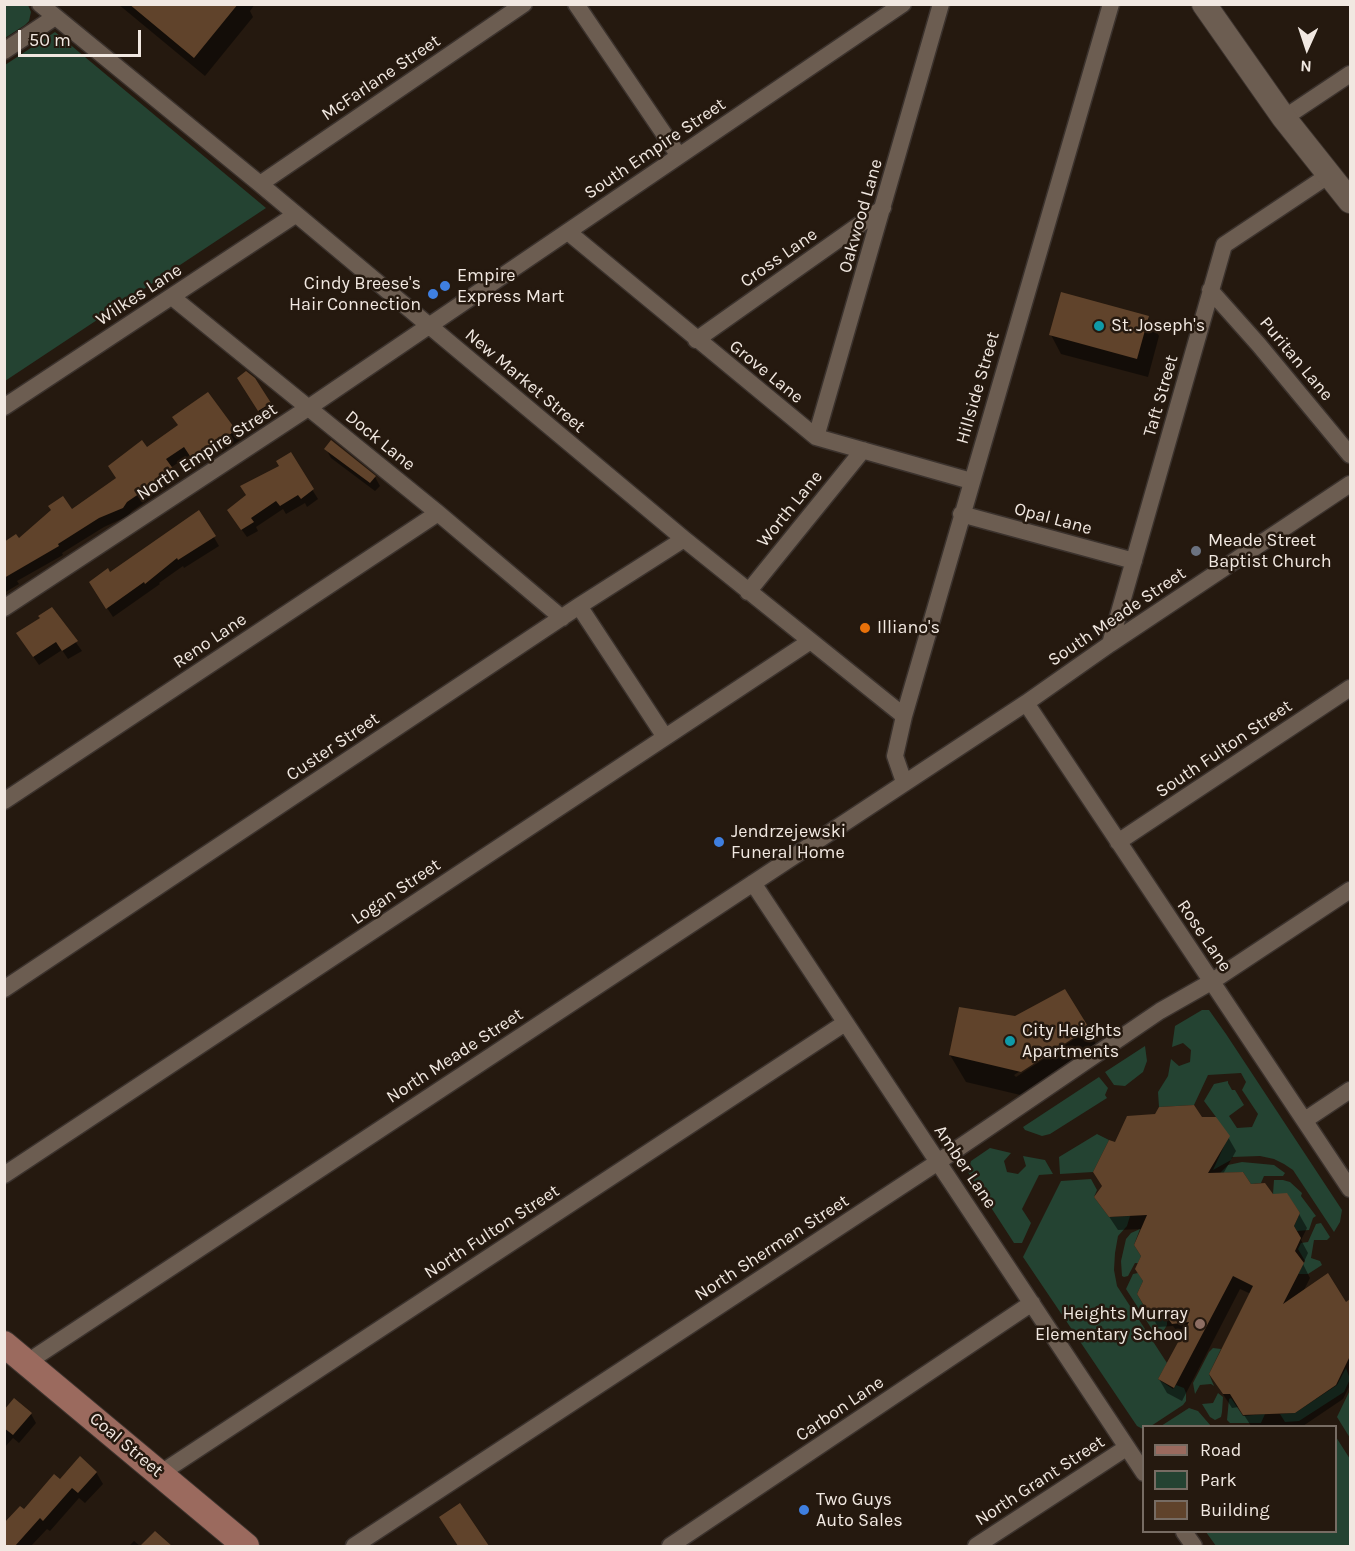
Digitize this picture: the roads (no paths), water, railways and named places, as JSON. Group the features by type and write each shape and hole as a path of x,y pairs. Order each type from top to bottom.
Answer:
{"main road":[{"path":"1204,4 1284,118 1350,201"},
{"name":"Coal Street","path":"4,1344 246,1546"}],"street":[{"name":"New Market Street","path":"40,4 260,184 748,592 903,716"},
{"name":"McFarlane Street","path":"260,184 524,4"},
{"path":"576,4 679,156"},
{"name":"South Empire Street","path":"430,326 903,4"},
{"name":"Oakwood Lane","path":"816,438 941,4"},
{"name":"Hillside Street","path":"904,782 895,756 903,716 1111,4"},
{"path":"4,51 55,17"},
{"path":"1284,118 1350,74"},
{"name":"Taft Street","path":"1110,644 1224,245 1329,175"},
{"name":"Cross Lane","path":"696,340 883,208"},
{"name":"Wilkes Lane","path":"4,407 295,215"},
{"name":"Grove Lane","path":"568,232 816,438 971,481"},
{"name":"Puritan Lane","path":"1210,290 1350,454"},
{"name":"Dock Lane","path":"172,297 438,513 562,618"},
{"name":"North Empire Street","path":"4,609 430,326"},
{"name":"Worth Lane","path":"748,592 863,450"},
{"name":"South Meade Street","path":"904,782 1026,703 1110,644 1350,484"},
{"name":"Reno Lane","path":"4,801 438,513"},
{"name":"Opal Lane","path":"962,514 1134,561"},
{"name":"Custer Street","path":"4,989 579,606 684,539"},
{"path":"579,606 665,737"},
{"name":"Logan Street","path":"4,1175 809,642"},
{"name":"South Fulton Street","path":"1118,842 1350,688"},
{"name":"Rose Lane","path":"1026,703 1350,1189"},
{"name":"North Meade Street","path":"26,1363 904,782"},
{"name":"Amber Lane","path":"753,883 1142,1472"},
{"name":"North Sherman Street","path":"354,1546 938,1162 1160,1011 1211,982 1350,890"},
{"name":"North Fulton Street","path":"160,1473 845,1023"},
{"path":"1305,1120 1350,1090"},
{"name":"Carbon Lane","path":"670,1546 1032,1303"},
{"name":"North Grant Street","path":"976,1546 1126,1448"},
{"path":"1185,1533 1194,1546"}],"place":[{"name":"Empire Express Mart","path":"445,286"},
{"name":"Cindy Breese's Hair Connection","path":"433,294"},
{"name":"St. Joseph's","path":"1099,326"},
{"name":"Meade Street Baptist Church","path":"1196,551"},
{"name":"Illiano's","path":"865,628"},
{"name":"Jendrzejewski Funeral Home","path":"719,842"},
{"name":"City Heights Apartments","path":"1010,1041"},
{"name":"Heights Murray Elementary School","path":"1200,1324"},
{"name":"Two Guys Auto Sales","path":"804,1510"}]}
